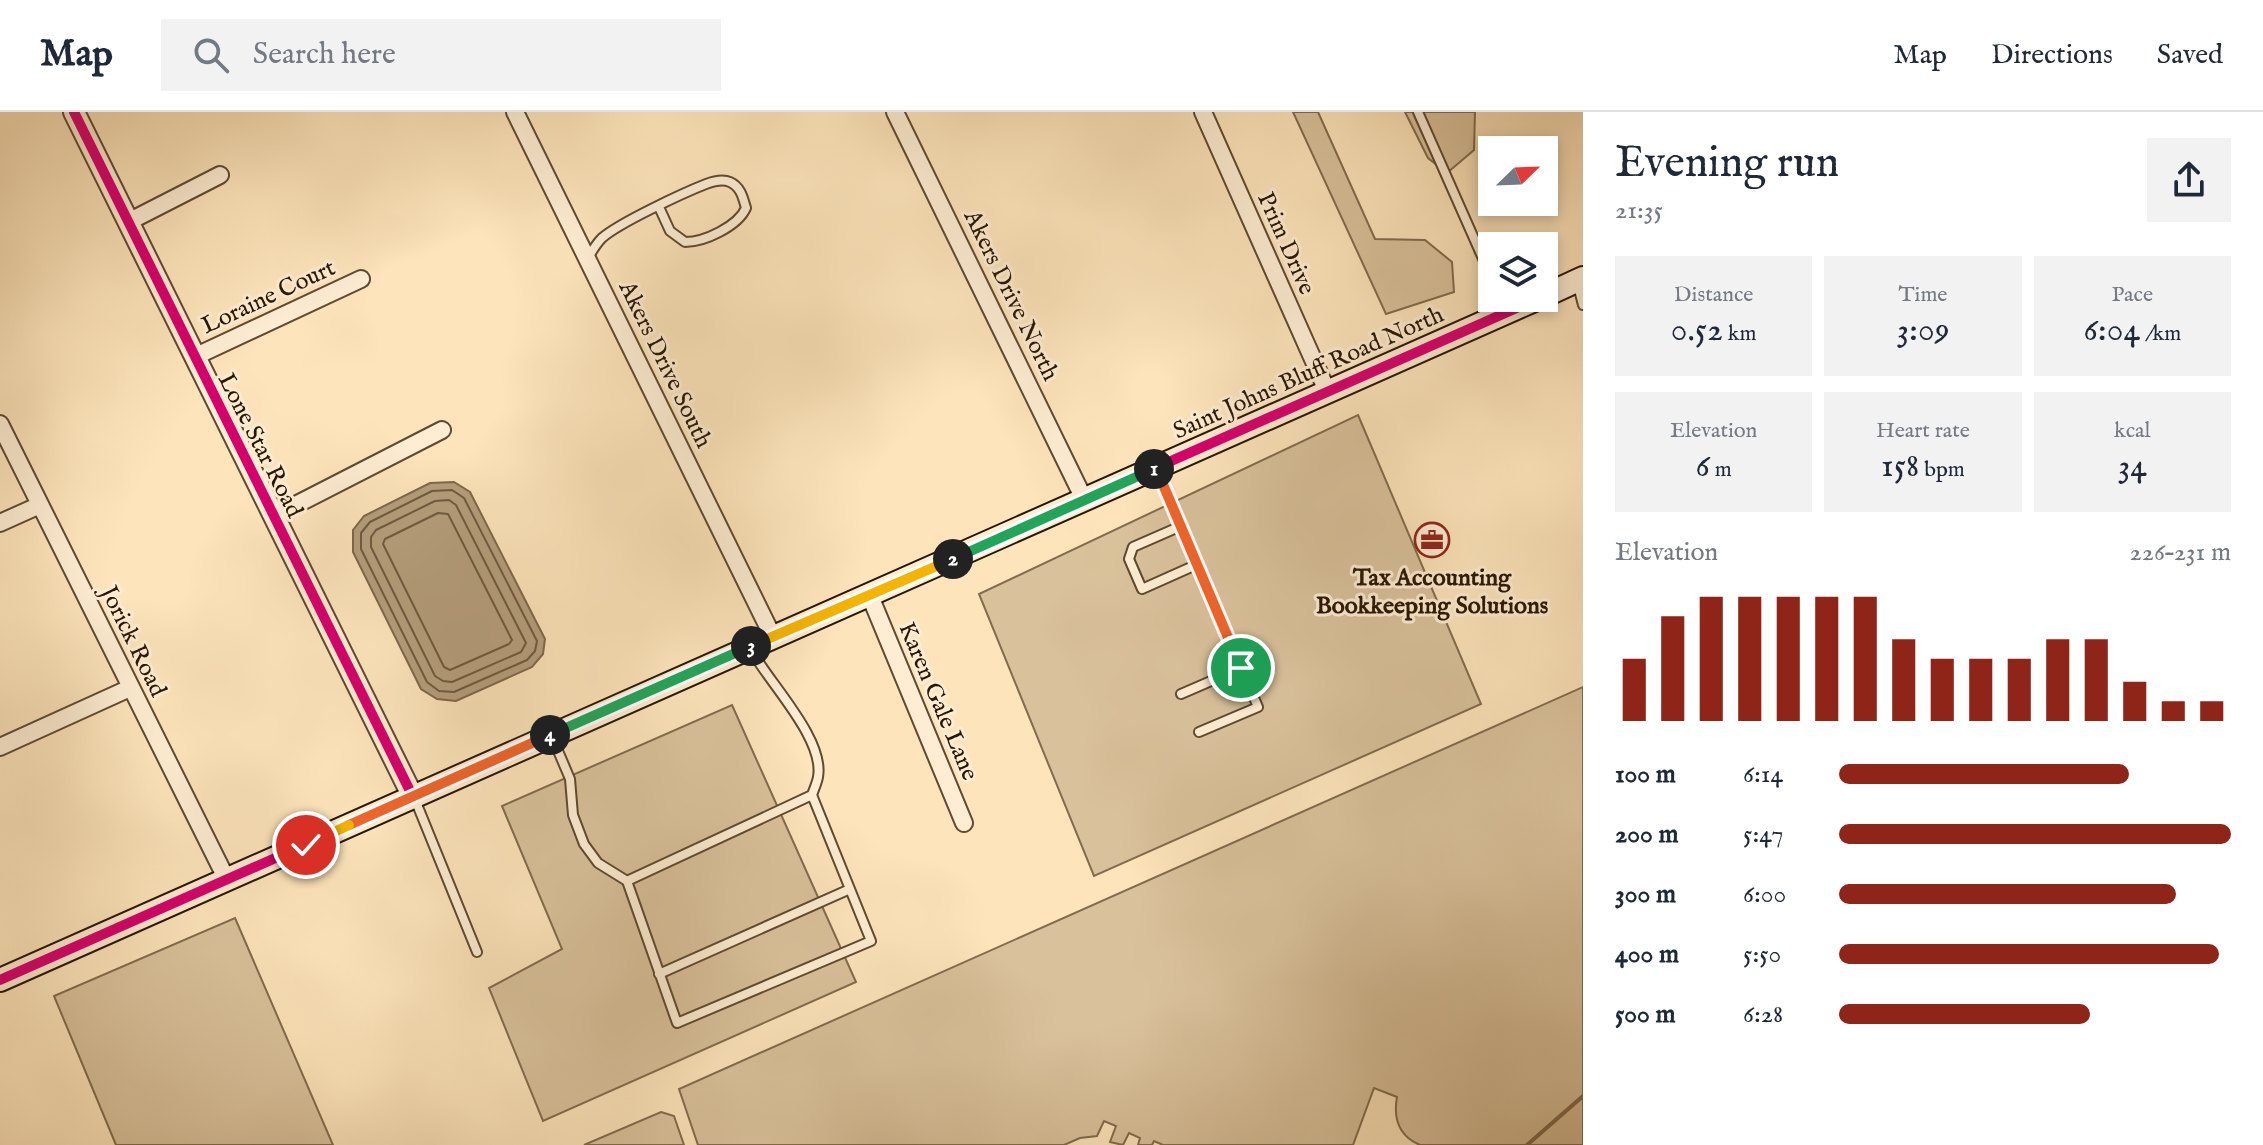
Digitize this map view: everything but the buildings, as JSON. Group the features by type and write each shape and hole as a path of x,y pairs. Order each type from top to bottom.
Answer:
{"main road":[{"name":"Saint Johns Bluff Road North","path":"1558,290 1580,280"},
{"name":"Saint Johns Bluff Road North","path":"0,980 1328,393 1490,312"}],"street":[{"name":"Lone Star Road","path":"74,112 413,797"},
{"name":"Akers Drive South","path":"515,112 773,637"},
{"name":"Akers Drive North","path":"895,112 1084,499"},
{"name":"Prim Drive","path":"1203,112 1328,393"},
{"path":"128,222 220,175"},
{"name":"Loraine Court","path":"194,357 361,279"},
{"name":"Jorick Road","path":"0,424 227,880"},
{"path":"274,516 442,430"},
{"path":"0,523 40,505"},
{"name":"Karen Gale Lane","path":"870,596 964,823"},
{"path":"0,747 130,688"}],"lane":[{"path":"1418,112 1478,247"},
{"path":"588,259 604,236 659,207 707,184 728,181 739,189 746,208 737,221 700,240 685,242 670,231 659,207"},
{"path":"1580,280 1583,305"},
{"path":"1156,468 1258,707 1199,732"},
{"path":"1181,526 1133,547 1129,559 1142,589 1198,564"},
{"path":"550,735 570,779 573,815 584,844 598,863 627,881 677,1023 871,941 812,795 819,775 814,751 795,711 762,671 750,647"},
{"path":"1181,694 1241,668"},
{"path":"627,881 812,795"},
{"path":"413,797 477,952"},
{"path":"659,974 850,889"}],"shaded area":[{"path":"1293,112 1318,112 1375,239 1425,240 1452,262 1454,292 1386,314"},
{"path":"1405,112 1475,112 1474,150 1447,173 1428,158"},
{"path":"1358,415 1481,704 1094,876 979,594"},
{"path":"1583,687 1583,1145 1420,1145 1407,1137 1399,1126 1397,1097 1374,1088 1353,1145 1163,1145 1154,1141 1152,1145 1138,1145 1140,1138 1129,1133 1123,1145 1110,1142 1116,1126 1104,1121 1097,1136 1080,1138 1064,1145 698,1145 679,1089"},
{"path":"732,705 856,982 543,1121 489,988 562,949 502,806"},
{"path":"235,918 333,1145 116,1145 54,996"},
{"path":"661,1112 674,1116 684,1145 584,1145"}],"water":[{"path":"454,482 470,492 545,639 543,654 532,667 456,701 437,699 421,689 353,552 353,530 364,516 430,483"}],"waterway":[{"path":"1527,1145 1583,1096"}],"cycle path":[{"path":"74,112 413,797"},
{"path":"0,980 1507,312"}],"place":[{"name":"Tax Accounting Bookkeeping Solutions","path":"1432,540"}],"route":[{"path":"306,845 1156,468 1241,668"}]}
